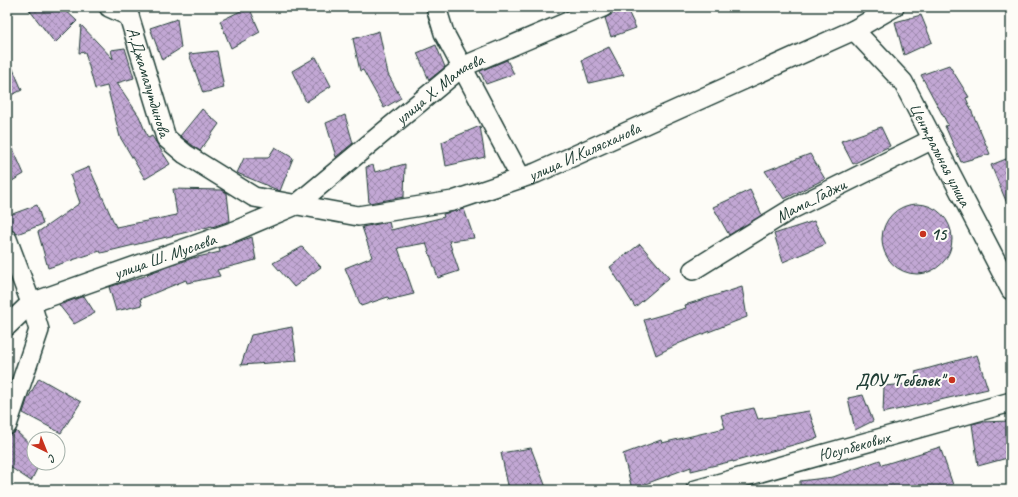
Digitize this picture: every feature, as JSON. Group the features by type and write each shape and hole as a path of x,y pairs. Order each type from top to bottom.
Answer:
{"street":[{"path":"109,7 133,11"},
{"path":"436,7 444,33 521,178"},
{"name":"улица Х. Мамаева","path":"296,205 462,67 603,7"},
{"name":"улица И.Килясханова","path":"254,197 358,216 453,201 536,173 854,30 894,7"},
{"name":"А.Джамалутдинова","path":"133,11 166,138 185,154 254,197"},
{"name":"Центральная улица","path":"854,30 903,82 1011,290"},
{"name":"Мама_Гаджи","path":"693,270 790,210 933,139"},
{"name":"улица Ш. Мусаева","path":"32,303 235,231 296,205"},
{"path":"7,239 32,303 40,330 7,425"},
{"path":"7,326 32,303"},
{"name":"Юсупбековых","path":"696,490 1011,402"}],"building":[{"path":"27,7 62,7 77,21 55,43"},
{"path":"249,7 260,32 231,48 220,21"},
{"path":"626,7 636,28 611,37 605,18"},
{"path":"921,15 932,42 904,55 895,22"},
{"path":"177,19 181,48 162,60 150,28"},
{"path":"81,25 113,59 111,50 125,48 134,78 117,83 139,116 148,138 152,136 170,164 145,179 120,137 107,86 95,89 85,52 79,53"},
{"path":"379,31 388,74 401,98 384,108 363,70 360,71 353,39"},
{"path":"436,45 445,67 429,80 417,53"},
{"path":"609,47 624,75 589,83 582,60"},
{"path":"217,51 224,88 203,93 189,54"},
{"path":"7,55 22,90 7,97"},
{"path":"316,57 331,86 306,102 292,71"},
{"path":"507,60 514,74 486,84 480,71"},
{"path":"949,65 969,97 966,98 990,154 961,162 945,126 948,125 921,75"},
{"path":"202,109 219,124 200,151 180,136"},
{"path":"345,115 353,143 336,157 326,123"},
{"path":"480,126 485,157 446,166 442,142"},
{"path":"881,127 890,146 853,164 841,141"},
{"path":"7,135 24,174 7,184"},
{"path":"275,147 293,158 280,191 237,173 244,158 268,158"},
{"path":"810,154 825,179 784,199 765,171"},
{"path":"1011,157 1011,213 991,165"},
{"path":"405,164 404,197 369,203 366,167 373,165 375,172"},
{"path":"89,167 116,227 177,215 173,189 222,190 227,193 230,221 212,227 101,253 100,251 48,268 38,232 80,203 70,175"},
{"path":"750,190 762,215 729,235 713,207"},
{"path":"917,204 930,207 942,214 949,226 952,239 949,252 942,264 930,271 917,274 904,271 892,264 885,252 882,239 885,226 892,214 904,207"},
{"path":"37,205 43,224 17,234 12,230 7,216"},
{"path":"464,209 474,238 449,241 459,271 438,278 426,243 398,248 414,294 389,300 388,297 361,306 345,268 372,257 362,227 389,222 391,230 444,217 443,214"},
{"path":"814,221 826,244 783,262 774,234"},
{"path":"252,237 256,260 217,270 220,276 187,283 186,280 140,299 142,305 116,311 109,287 148,275 147,274 193,258 220,252 219,248"},
{"path":"640,244 669,278 635,307 610,267"},
{"path":"302,247 321,267 294,287 273,263"},
{"path":"742,287 747,317 680,343 656,355 644,320 686,308 685,305"},
{"path":"84,296 95,313 74,324 59,305"},
{"path":"292,327 297,361 241,365 251,335"},
{"name":"ДОУ \"Гебелек\"","path":"977,355 988,389 883,413 884,386 918,383 915,372"},
{"path":"39,378 81,402 62,431 57,431 23,413 27,400"},
{"path":"863,395 873,421 855,430 848,398"},
{"path":"754,408 758,419 809,411 818,438 733,462 691,471 691,467 632,489 623,454 661,440 662,443 725,428 721,415"},
{"path":"1011,421 1011,457 978,466 972,424 980,422"},
{"path":"16,431 26,440 26,471 36,471 31,481 7,465 7,436"},
{"path":"940,447 953,485 934,490 800,490 800,481 833,477 880,460 882,465"},
{"path":"531,448 547,490 509,490 501,453"}],"place":[{"name":"15","path":"923,234"},
{"name":"ДОУ \"Гебелек\"","path":"952,380"}]}
